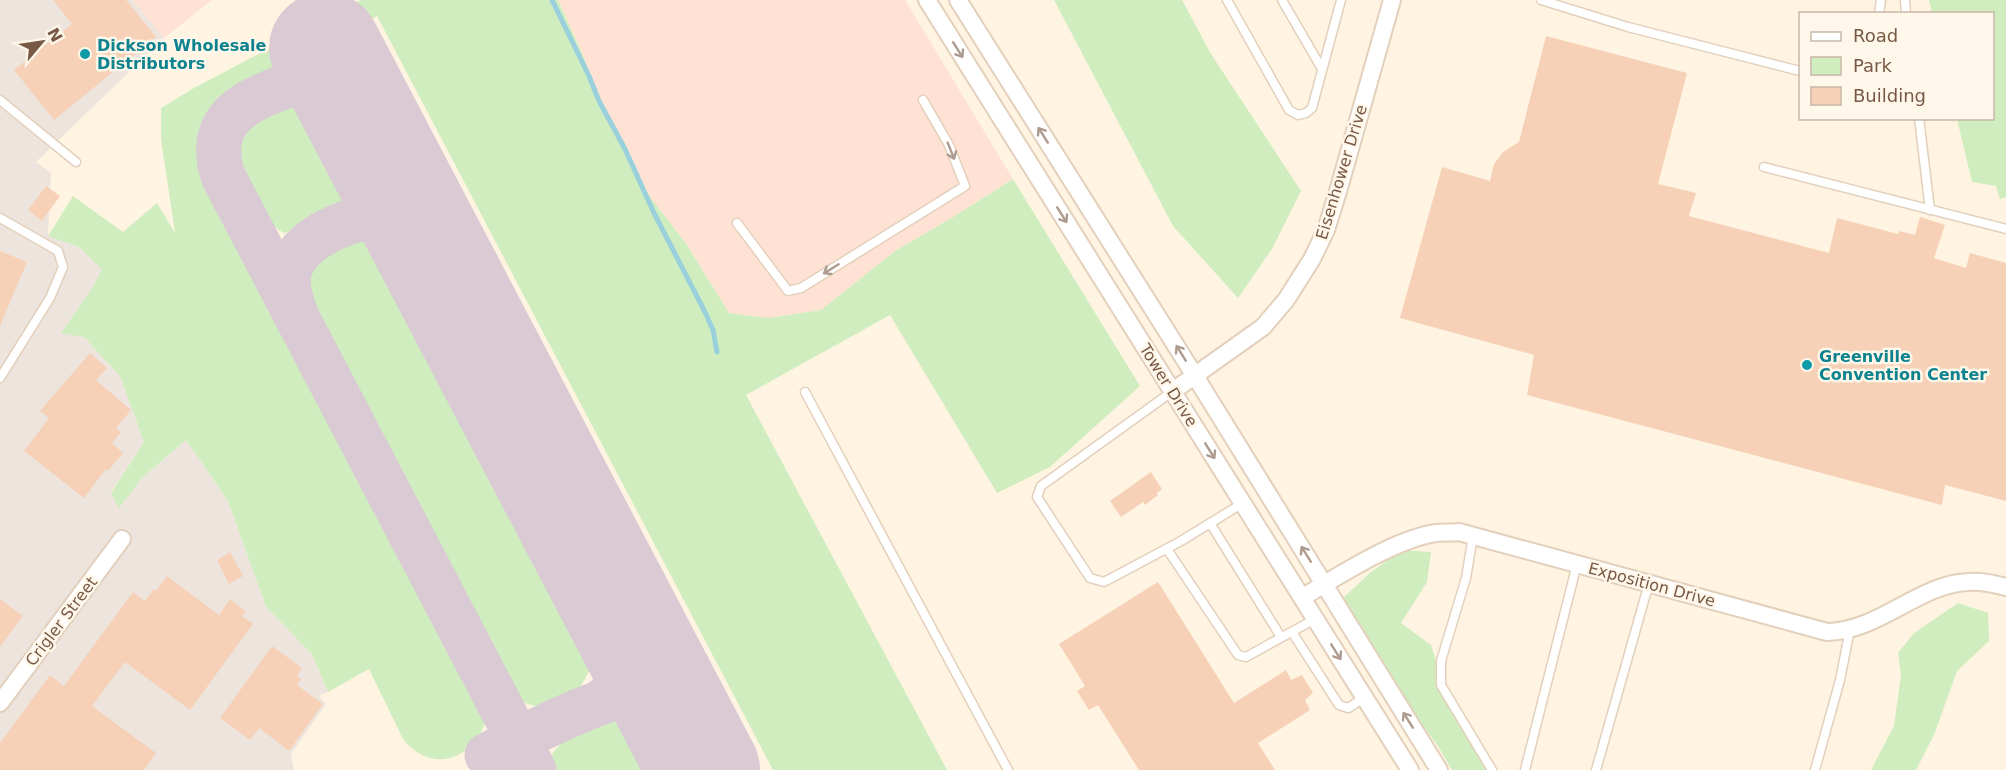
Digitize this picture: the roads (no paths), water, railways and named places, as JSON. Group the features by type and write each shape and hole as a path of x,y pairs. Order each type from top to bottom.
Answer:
{"street":[{"name":"Tower Drive","path":"927,0 1410,770"},
{"name":"Tower Drive","path":"958,0 1325,584 1439,770"},
{"name":"Eisenhower Drive","path":"1173,391 1263,327 1286,300 1312,259 1326,230 1339,188 1392,0"},
{"name":"Exposition Drive","path":"1303,597 1353,568 1409,540 1436,533 1459,532 1827,632 1842,632 1864,625 1922,596 1949,586 1968,582 2006,587"},
{"name":"Crigler Street","path":"0,703 122,539"}],"lane":[{"path":"1227,0 1289,110 1298,115 1312,108 1341,0"},
{"path":"1282,0 1322,69"},
{"path":"1541,0 1628,27 1799,71"},
{"path":"0,100 75,162"},
{"path":"737,223 789,291 801,288 964,186 949,145 923,100"},
{"path":"1919,120 1930,210"},
{"path":"1764,167 2006,229"},
{"path":"0,218 57,251 63,267 50,298 0,378"},
{"path":"1173,391 1041,486 1037,497 1090,578 1104,582 1167,549 1243,503"},
{"path":"805,393 1008,770"},
{"path":"1210,523 1281,637"},
{"path":"1473,536 1466,578 1441,661 1441,685 1492,770"},
{"path":"1167,549 1238,656 1246,657 1315,619"},
{"path":"1525,770 1576,564"},
{"path":"1596,770 1649,583"},
{"path":"1815,770 1840,680 1850,629"},
{"path":"1292,632 1339,705 1348,708 1364,698"}],"waterway":[{"path":"552,0 599,101 705,312 713,330 717,352"}],"place":[{"name":"Dickson Wholesale Distributors","path":"85,54"},
{"name":"Greenville Convention Center","path":"1807,365"}]}
